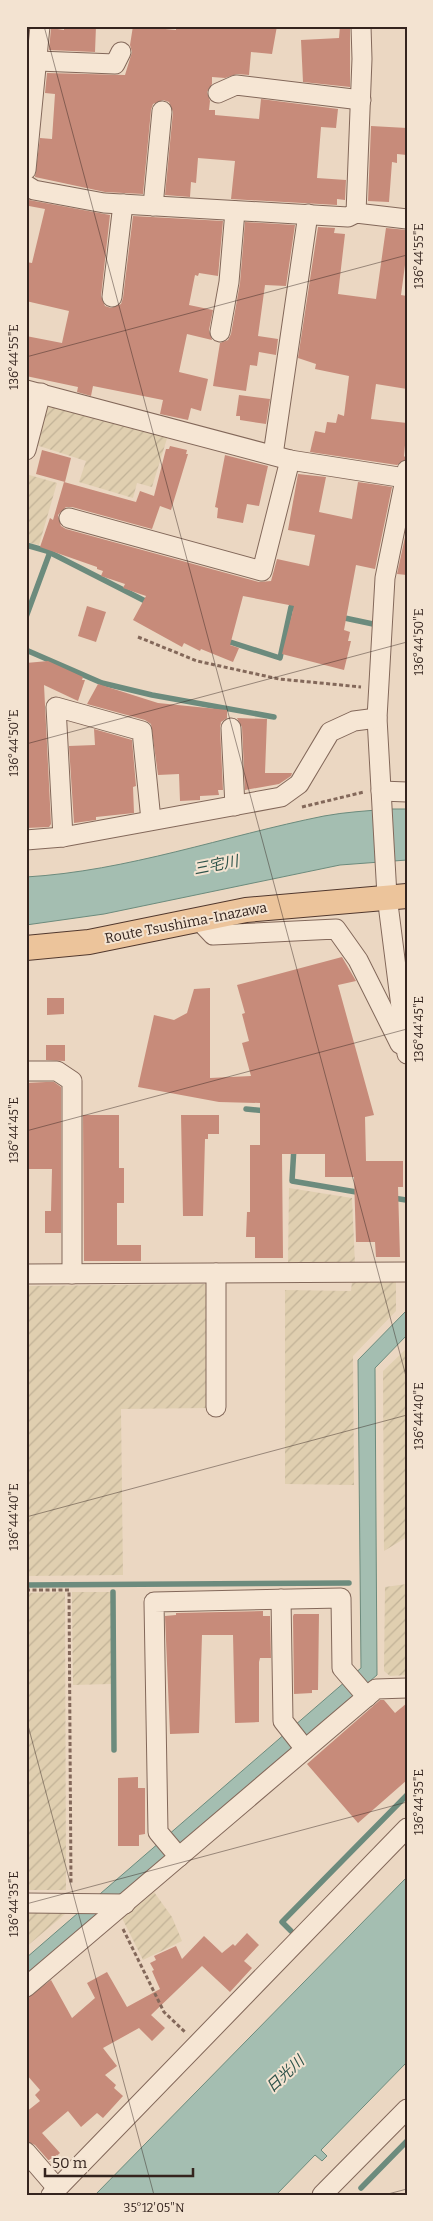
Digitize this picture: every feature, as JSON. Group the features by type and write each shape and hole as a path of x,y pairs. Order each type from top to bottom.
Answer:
{"main road":[{"name":"Route Tsushima-Inazawa","path":"26,948 89,942 246,910 397,896"}],"street":[{"path":"26,170 40,26"},
{"path":"356,214 361,100 361,26"},
{"path":"38,61 115,64 121,52"},
{"path":"218,93 236,85 361,100"},
{"path":"153,206 162,111"},
{"path":"26,184 34,190 104,204 348,217 356,214 407,219"},
{"path":"112,297 123,204"},
{"path":"220,332 229,282 235,211"},
{"path":"69,518 262,571 281,458 308,214"},
{"path":"26,450 34,391 281,458 405,481 385,578 377,718 386,873 397,896 407,1056"},
{"path":"63,837 56,707 142,731 151,820"},
{"path":"26,840 63,837 281,797 299,784 330,732 354,721 377,718"},
{"path":"231,728 235,806"},
{"path":"381,796 407,792"},
{"path":"199,920 212,935 336,929 358,960 407,1056"},
{"path":"26,1071 57,1071 72,1081 72,1274"},
{"path":"26,1274 407,1272"},
{"path":"216,1273 216,1407"},
{"path":"178,1855 158,1832 154,1602 341,1598 342,1668 364,1694"},
{"path":"281,1599 283,1721 303,1747"},
{"path":"26,1988 364,1694 376,1689 407,1688"},
{"path":"26,2152 54,2192 407,1828"},
{"path":"26,1903 120,1906"},
{"path":"322,2195 341,2187 407,2109"}],"path":[{"path":"138,637 197,661 270,677 379,689"},
{"path":"26,1590 70,1590 79,1904"},
{"path":"120,1906 164,2012 197,2045"}],"shaded area":[{"path":"50,402 169,432 152,487 137,483 133,498 79,482 86,461 33,444 42,406"},
{"path":"26,474 57,483 39,545 26,542"},
{"path":"289,1188 352,1198 355,1264 288,1264"},
{"path":"352,1282 396,1282 396,1311 353,1356 354,1485 285,1484 285,1290 351,1291"},
{"path":"210,1284 209,1408 121,1409 123,1575 26,1576 26,1286"},
{"path":"407,1348 407,1537 384,1551 383,1371"},
{"path":"407,1584 407,1675 390,1676 384,1671 385,1587"},
{"path":"65,1592 66,1890 26,1890 26,1593"},
{"path":"72,1592 111,1592 111,1684 73,1685"},
{"path":"154,1892 172,1917 182,1941 143,1960 122,1918"},
{"path":"26,1909 71,1909 26,1947"}],"water":[{"name":"三宅川","path":"388,809 407,809 407,860 340,865 104,914 26,925 26,877 102,868 324,816"},
{"path":"407,1310 407,1335 375,1368 377,1675 26,1978 26,1958 361,1668 358,1360"},
{"name":"日光川","path":"407,1877 407,2062 321,2150 327,2156 322,2161 315,2155 276,2195 95,2195"}],"building":[{"path":"64,26 96,26 95,52 49,50 51,28 64,30"},
{"path":"133,26 176,30 176,26 277,26 272,54 251,52 249,75 237,74 225,78 212,77 212,84 207,92 210,101 209,110 215,110 215,115 259,119 261,99 338,109 336,128 321,127 317,178 346,180 345,200 337,199 337,205 231,199 235,161 198,158 196,183 191,182 190,197 165,195 173,112 169,102 163,100 153,104 151,110 143,194 105,192 35,177 40,138 52,139 55,94 45,93 47,73 125,75 132,52 130,45"},
{"path":"340,26 350,26 350,87 303,82 301,40 339,38"},
{"path":"371,126 407,128 407,155 397,154 397,163 392,162 389,202 368,201"},
{"path":"29,200 110,215 101,296 105,306 111,308 121,304 123,298 133,216 223,221 218,276 199,273 198,276 195,275 189,305 213,310 209,330 212,340 187,334 179,372 208,379 201,411 191,408 188,420 160,414 163,400 93,386 91,396 77,392 78,387 26,376 26,336 62,343 69,311 26,301 26,262 32,263 45,209 29,206"},
{"path":"245,222 295,225 286,286 265,285 258,336 278,339 276,355 259,352 257,366 250,365 246,391 213,386 220,343 228,340 231,334 240,283"},
{"path":"318,227 335,228 334,233 345,234 338,294 376,299 386,228 407,230 407,265 405,265 401,295 407,296 407,389 376,384 371,419 407,423 404,456 407,459 397,465 310,452 315,431 325,433 327,422 336,423 338,414 344,416 349,376 315,369 316,364 298,358"},
{"path":"239,395 270,399 266,424 240,420 240,416 236,416"},
{"path":"170,446 187,450 186,454 188,454 171,510 160,506 152,529 72,507 66,507 58,515 61,526 66,529 259,582 271,581 277,559 309,566 315,535 288,530 298,474 326,477 319,512 352,519 358,482 392,487 375,569 356,565 344,630 350,632 348,641 351,641 344,670 282,654 294,606 243,596 230,645 239,648 233,662 201,649 200,651 184,643 182,647 133,620 146,596 123,588 125,584 101,576 103,571 97,569 97,567 40,547 50,518 53,520 64,482 136,502 140,491 154,496 166,449 169,449"},
{"path":"42,450 71,458 65,482 36,474"},
{"path":"225,455 268,466 259,506 247,504 243,523 217,518 218,508 215,507"},
{"path":"407,528 407,575 397,574"},
{"path":"87,606 106,612 96,642 78,636"},
{"path":"48,661 83,677 82,680 85,680 78,701 44,685 51,824 49,827 26,828 26,663"},
{"path":"98,684 158,703 227,710 227,718 221,722 220,728 223,790 218,790 219,795 200,796 200,800 180,801 179,774 158,775 151,724 145,720 87,704"},
{"path":"237,718 267,719 265,773 292,773 291,776 279,784 245,790 242,727"},
{"path":"94,729 132,740 136,786 133,787 134,813 96,817 96,820 74,823 69,746 95,745"},
{"path":"342,957 356,981 338,985 374,1115 365,1117 366,1161 403,1161 403,1187 398,1187 400,1257 376,1257 375,1242 356,1242 354,1177 325,1177 325,1154 282,1154 283,1258 255,1258 255,1237 246,1237 247,1212 250,1212 250,1145 260,1145 260,1103 219,1102 138,1087 154,1015 174,1020 187,1013 194,989 210,988 210,1078 251,1076 242,1043 249,1041 242,1014 245,1013 237,985"},
{"path":"47,998 64,998 64,1014 47,1015"},
{"path":"46,1045 65,1045 65,1061 46,1060"},
{"path":"54,1082 61,1087 61,1233 45,1233 45,1211 51,1211 52,1169 26,1169 26,1083"},
{"path":"83,1115 119,1115 119,1168 124,1168 124,1203 117,1203 117,1245 141,1245 141,1261 84,1261"},
{"path":"181,1115 219,1115 219,1134 208,1134 208,1139 205,1139 203,1216 183,1216"},
{"path":"263,1611 263,1616 270,1616 271,1658 260,1658 259,1662 259,1722 235,1723 233,1635 202,1635 199,1733 170,1734 165,1616 176,1615 176,1613"},
{"path":"294,1614 319,1614 318,1690 312,1690 312,1693 294,1694"},
{"path":"380,1700 384,1700 395,1713 407,1703 407,1780 358,1823 307,1764"},
{"path":"138,1777 138,1788 145,1788 145,1834 139,1835 139,1846 118,1846 118,1778"},
{"path":"247,1933 259,1945 244,1961 252,1968 230,1992 202,1966 151,2015 165,2028 152,2041 139,2028 103,2048 117,2066 105,2075 116,2085 114,2088 123,2096 103,2118 97,2113 81,2127 68,2111 42,2133 60,2153 50,2162 35,2145 26,2141 26,2112 40,2101 35,2095 40,2090 26,2074 26,1999 51,1980 72,2018 95,1998 87,1983 107,1972 127,2007 160,1989 150,1963 156,1960 154,1956 176,1946 182,1959 204,1936 222,1953 233,1944 235,1946"}],"waterway":[{"path":"26,545 47,551 151,604"},
{"path":"26,617 50,552"},
{"path":"224,640 280,658 291,607 299,609"},
{"path":"340,617 373,624"},
{"path":"26,650 102,683 152,695 274,717"},
{"path":"246,1109 266,1111"},
{"path":"294,1147 292,1181 362,1193"},
{"path":"393,1198 406,1200"},
{"path":"26,1585 349,1583"},
{"path":"113,1592 114,1750"},
{"path":"291,1931 282,1922 407,1795"},
{"path":"361,2188 407,2141"}]}
